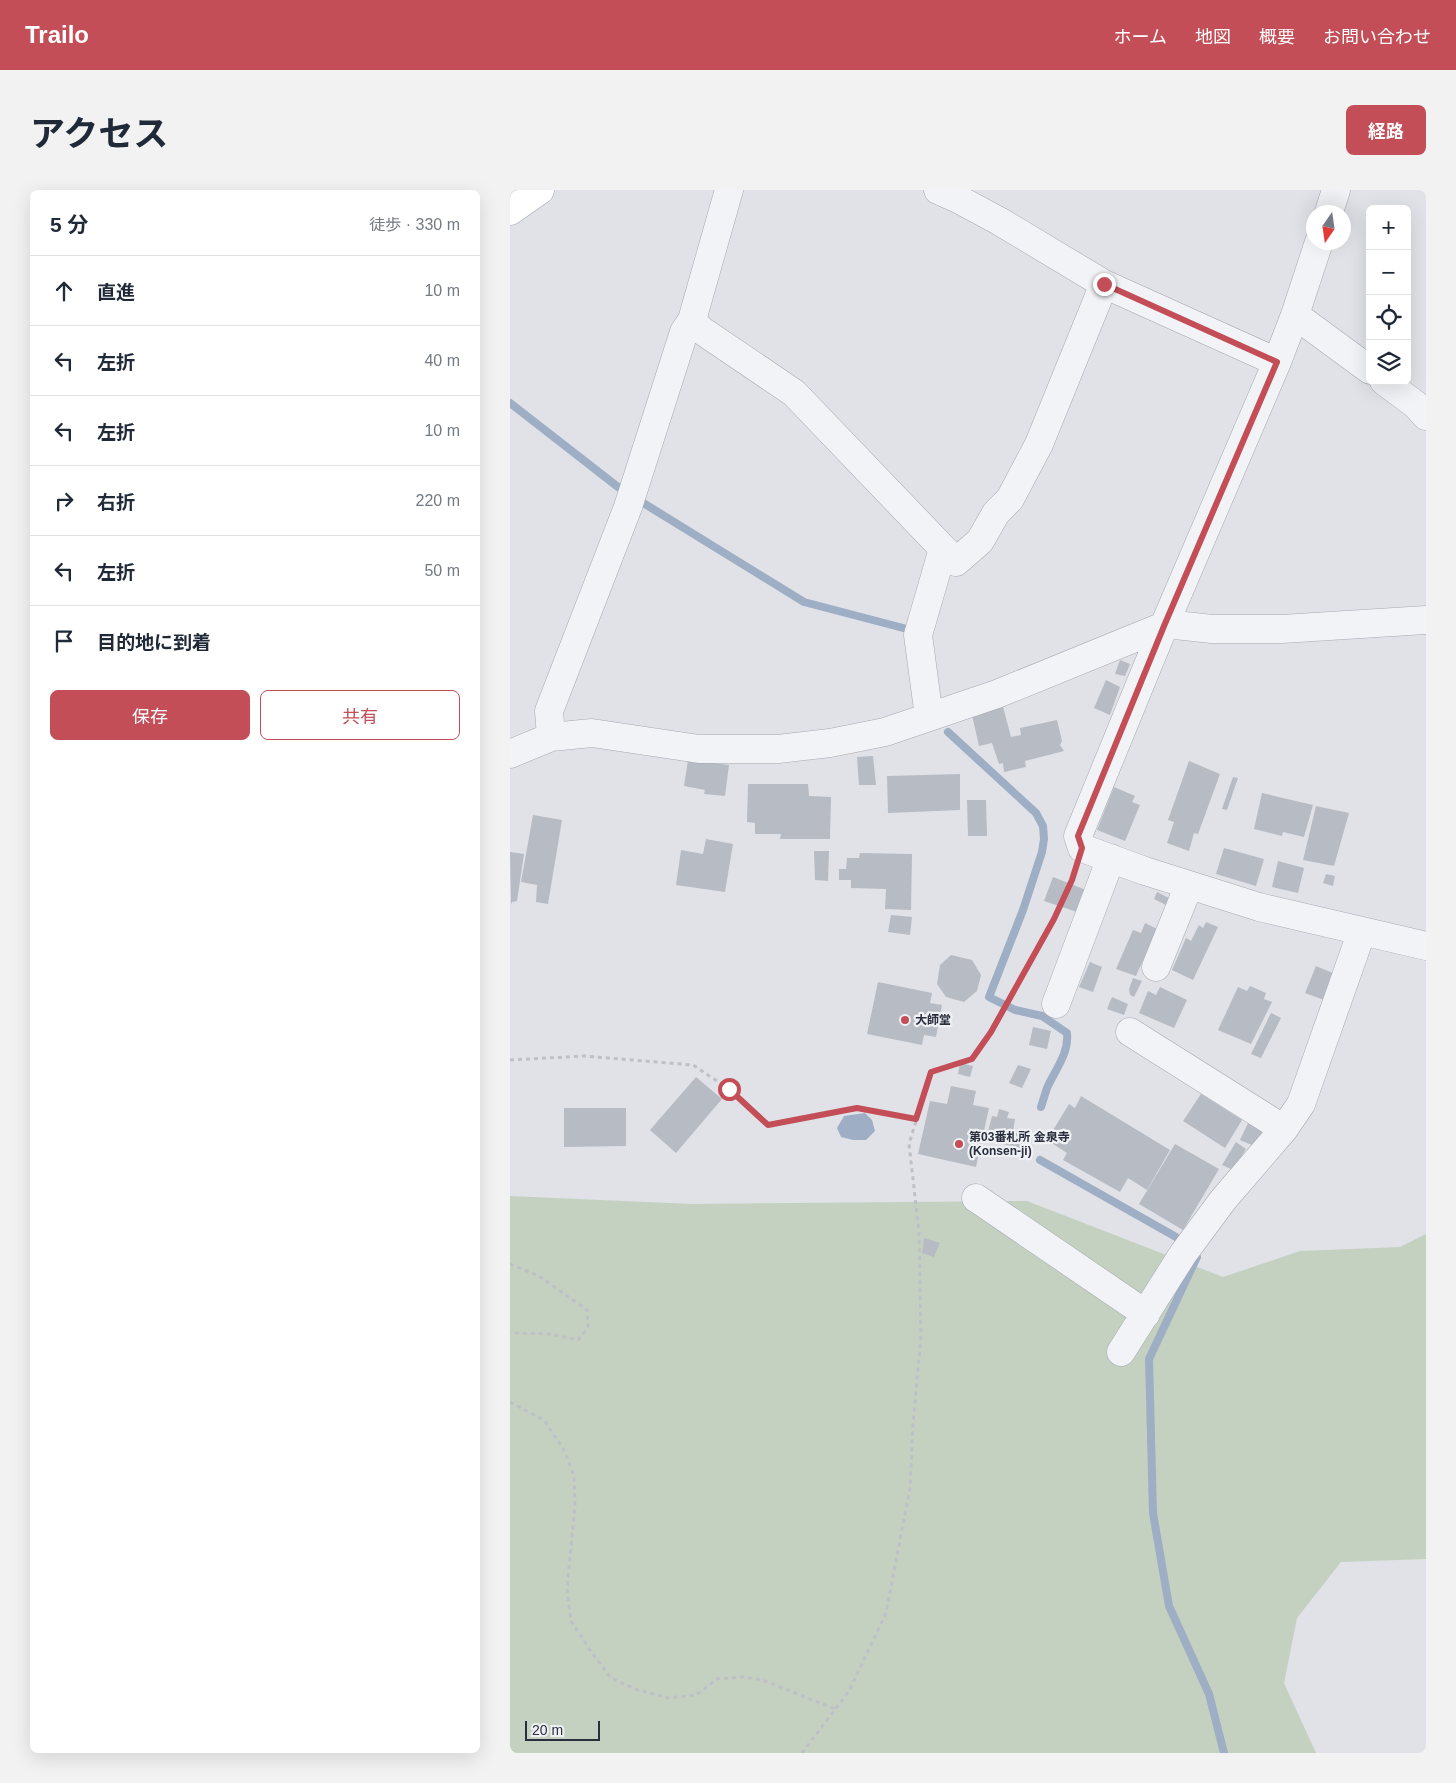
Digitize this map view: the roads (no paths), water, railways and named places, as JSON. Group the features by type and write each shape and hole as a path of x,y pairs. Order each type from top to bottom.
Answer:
{"main road":[{"path":"510,211 540,190"}],"street":[{"path":"552,737 549,711 628,507 684,332 692,320 729,190"},
{"path":"938,190 999,221 1104,284 1277,362"},
{"path":"1331,205 1336,190"},
{"path":"1316,250 1296,315 1277,362 1164,626 1078,836 1082,848 1188,885 1259,907 1426,946"},
{"path":"692,320 701,330 794,393 956,562 980,541 996,513 1010,499 1039,444 1104,284"},
{"path":"1296,315 1366,367"},
{"path":"1389,385 1416,405 1426,416"},
{"path":"929,717 918,634 943,549"},
{"path":"510,754 552,737 592,733 699,749 778,749 830,743 885,732 997,694 1164,626 1282,630 1426,620"},
{"path":"1056,1004 1111,858"},
{"path":"1156,967 1188,885"},
{"path":"1121,1352 1187,1250 1223,1200 1284,1129 1300,1104 1362,931"},
{"path":"1130,1032 1284,1129"},
{"path":"976,1198 1146,1314"}],"water":[{"path":"865,1113 872,1120 875,1131 866,1140 853,1140 841,1137 837,1128 844,1116"}],"waterway":[{"path":"510,403 618,487"},
{"path":"640,501 804,602 907,629"},
{"path":"948,732 1036,813 1043,826 1042,852 1023,910 989,997 1015,1010 1042,1016 1067,1033 1064,1055 1047,1088 1041,1107"},
{"path":"1040,1160 1176,1237 1184,1245"},
{"path":"1193,1252 1197,1257 1149,1359 1153,1513 1169,1606 1209,1694 1224,1753"}],"place":[{"name":"大師堂","path":"905,1020"},
{"name":"第03番札所 金泉寺 (Konsen-ji)","path":"959,1144"}]}
